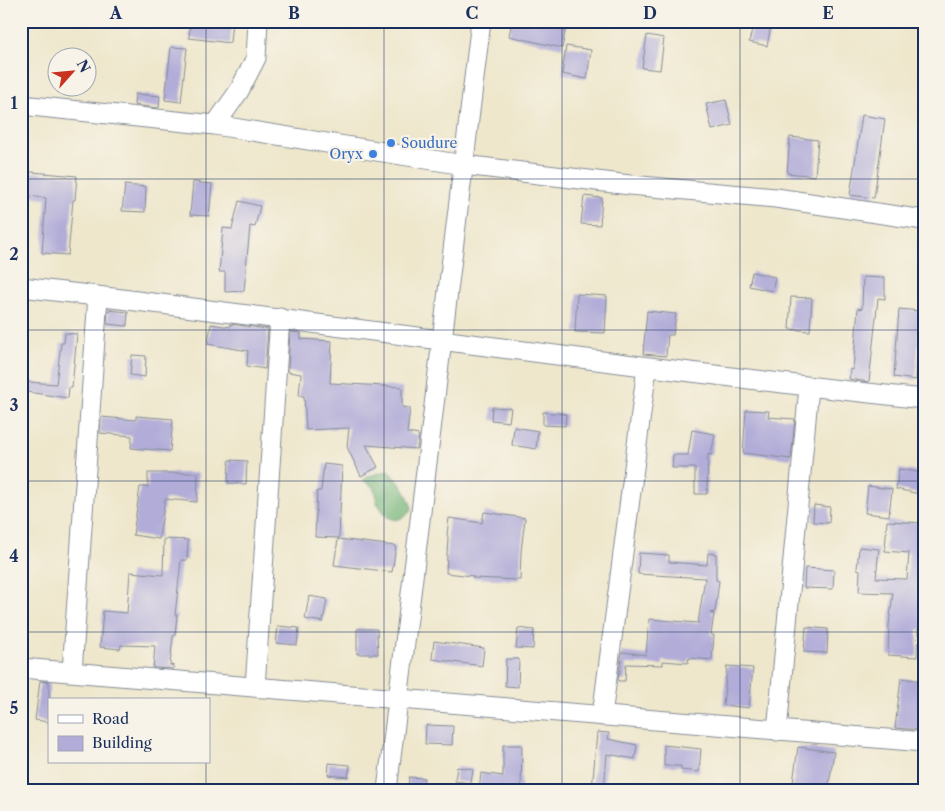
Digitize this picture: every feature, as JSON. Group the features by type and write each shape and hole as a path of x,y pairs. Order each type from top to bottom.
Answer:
{"street":[{"path":"215,125 239,90 256,58 258,21"},
{"path":"387,790 481,21"},
{"path":"21,105 215,125 464,165 630,185 776,198 924,220"},
{"path":"21,287 280,318 809,387 924,399"},
{"path":"72,672 98,296"},
{"path":"255,687 280,318"},
{"path":"602,716 648,367"},
{"path":"776,731 809,387"},
{"path":"21,668 924,742"}],"green space":[{"path":"388,470 403,488 412,508 405,517 396,520 387,517 377,503 376,493 372,486 363,480"}],"building":[{"path":"191,21 232,21 230,43 189,38"},
{"path":"512,21 567,21 562,48 509,36"},
{"path":"754,21 772,21 767,46 749,42"},
{"path":"647,35 664,38 660,70 642,68"},
{"path":"566,46 591,50 587,79 562,74"},
{"path":"171,47 187,48 181,102 165,100"},
{"path":"135,94 160,96 159,108 134,105"},
{"path":"726,100 732,125 712,130 706,104"},
{"path":"862,115 885,119 874,198 850,195"},
{"path":"790,137 818,140 815,176 787,173"},
{"path":"21,171 77,176 68,255 42,253 46,198 21,195"},
{"path":"193,182 212,184 209,216 190,215"},
{"path":"125,185 146,187 145,212 122,211"},
{"path":"584,196 602,198 600,225 581,224"},
{"path":"239,201 260,206 255,227 250,226 244,291 225,292 225,272 219,272 223,228 232,229"},
{"path":"752,272 775,277 772,291 749,286"},
{"path":"863,277 885,278 885,299 878,298 869,382 849,379 850,369 853,370 858,308 862,309"},
{"path":"577,294 607,296 605,333 575,332"},
{"path":"791,297 812,298 810,331 789,329"},
{"path":"899,309 920,311 916,380 894,377"},
{"path":"108,310 128,312 127,326 107,324"},
{"path":"647,311 676,314 673,335 668,335 666,356 643,354"},
{"path":"211,324 230,327 230,324 268,329 265,369 247,366 248,351 208,344"},
{"path":"290,332 301,333 301,339 332,341 330,383 402,387 402,407 410,408 407,433 419,435 417,449 366,445 378,467 361,476 347,447 349,428 306,430 304,396 299,396 301,374 288,372"},
{"path":"65,333 77,334 72,387 69,387 68,398 27,392 28,382 56,384 61,343 64,343"},
{"path":"132,355 146,356 145,377 130,375"},
{"path":"492,407 511,408 509,422 491,420"},
{"path":"746,410 769,411 768,417 795,419 791,459 743,453"},
{"path":"543,412 566,414 565,426 543,425"},
{"path":"136,416 173,419 170,451 131,448 132,436 100,433 101,417 136,420"},
{"path":"514,427 538,431 536,449 512,445"},
{"path":"692,430 715,434 711,455 708,454 707,494 695,494 695,468 672,468 673,455 688,455"},
{"path":"229,460 247,461 246,484 228,483"},
{"path":"324,464 342,466 339,538 315,537 317,491 321,491"},
{"path":"899,469 924,473 924,495 896,489"},
{"path":"148,473 198,473 197,502 165,499 159,539 133,535 140,487 148,487"},
{"path":"868,486 892,489 889,516 865,513"},
{"path":"814,505 830,507 829,523 813,522"},
{"path":"484,512 525,518 520,580 473,578 473,576 446,573 449,518 482,523"},
{"path":"887,521 924,523 924,630 918,629 917,657 888,655 893,593 859,592 860,570 857,569 859,547 879,549 876,578 907,579 909,553 885,551"},
{"path":"164,539 188,540 187,560 181,560 175,615 177,615 175,636 173,636 170,665 174,666 173,669 153,668 155,646 121,645 120,649 100,647 103,611 127,613 130,572 163,575"},
{"path":"338,539 396,546 392,572 334,565"},
{"path":"639,553 669,555 669,562 707,565 708,553 716,554 716,580 719,581 715,612 710,613 714,614 711,635 714,635 712,660 689,658 688,663 663,661 663,665 626,664 625,681 618,681 622,652 646,655 649,619 698,623 705,578 638,574"},
{"path":"805,568 834,570 833,589 804,588"},
{"path":"309,596 327,599 323,622 305,619"},
{"path":"278,626 299,628 297,645 276,643"},
{"path":"806,627 828,629 827,653 804,652"},
{"path":"518,628 534,630 533,649 516,648"},
{"path":"357,629 377,629 378,654 357,654"},
{"path":"434,641 484,648 482,666 432,659"},
{"path":"506,659 519,659 518,687 505,686"},
{"path":"727,666 753,668 749,708 723,705"},
{"path":"901,678 924,681 924,708 921,730 895,728"},
{"path":"40,681 49,682 48,722 35,720"},
{"path":"426,725 453,726 452,745 425,744"},
{"path":"597,732 609,733 608,739 637,745 635,759 607,754 604,790 592,790"},
{"path":"503,745 522,745 521,790 479,790 481,773 503,776"},
{"path":"664,745 701,749 699,772 681,770 681,766 664,766"},
{"path":"798,747 834,752 828,790 792,790"},
{"path":"329,763 350,765 348,777 328,775"},
{"path":"457,767 473,769 471,783 455,781"},
{"path":"409,777 424,778 423,790 408,790"}],"place":[{"name":"Soudure","path":"391,143"},
{"name":"Oryx","path":"373,154"}]}
